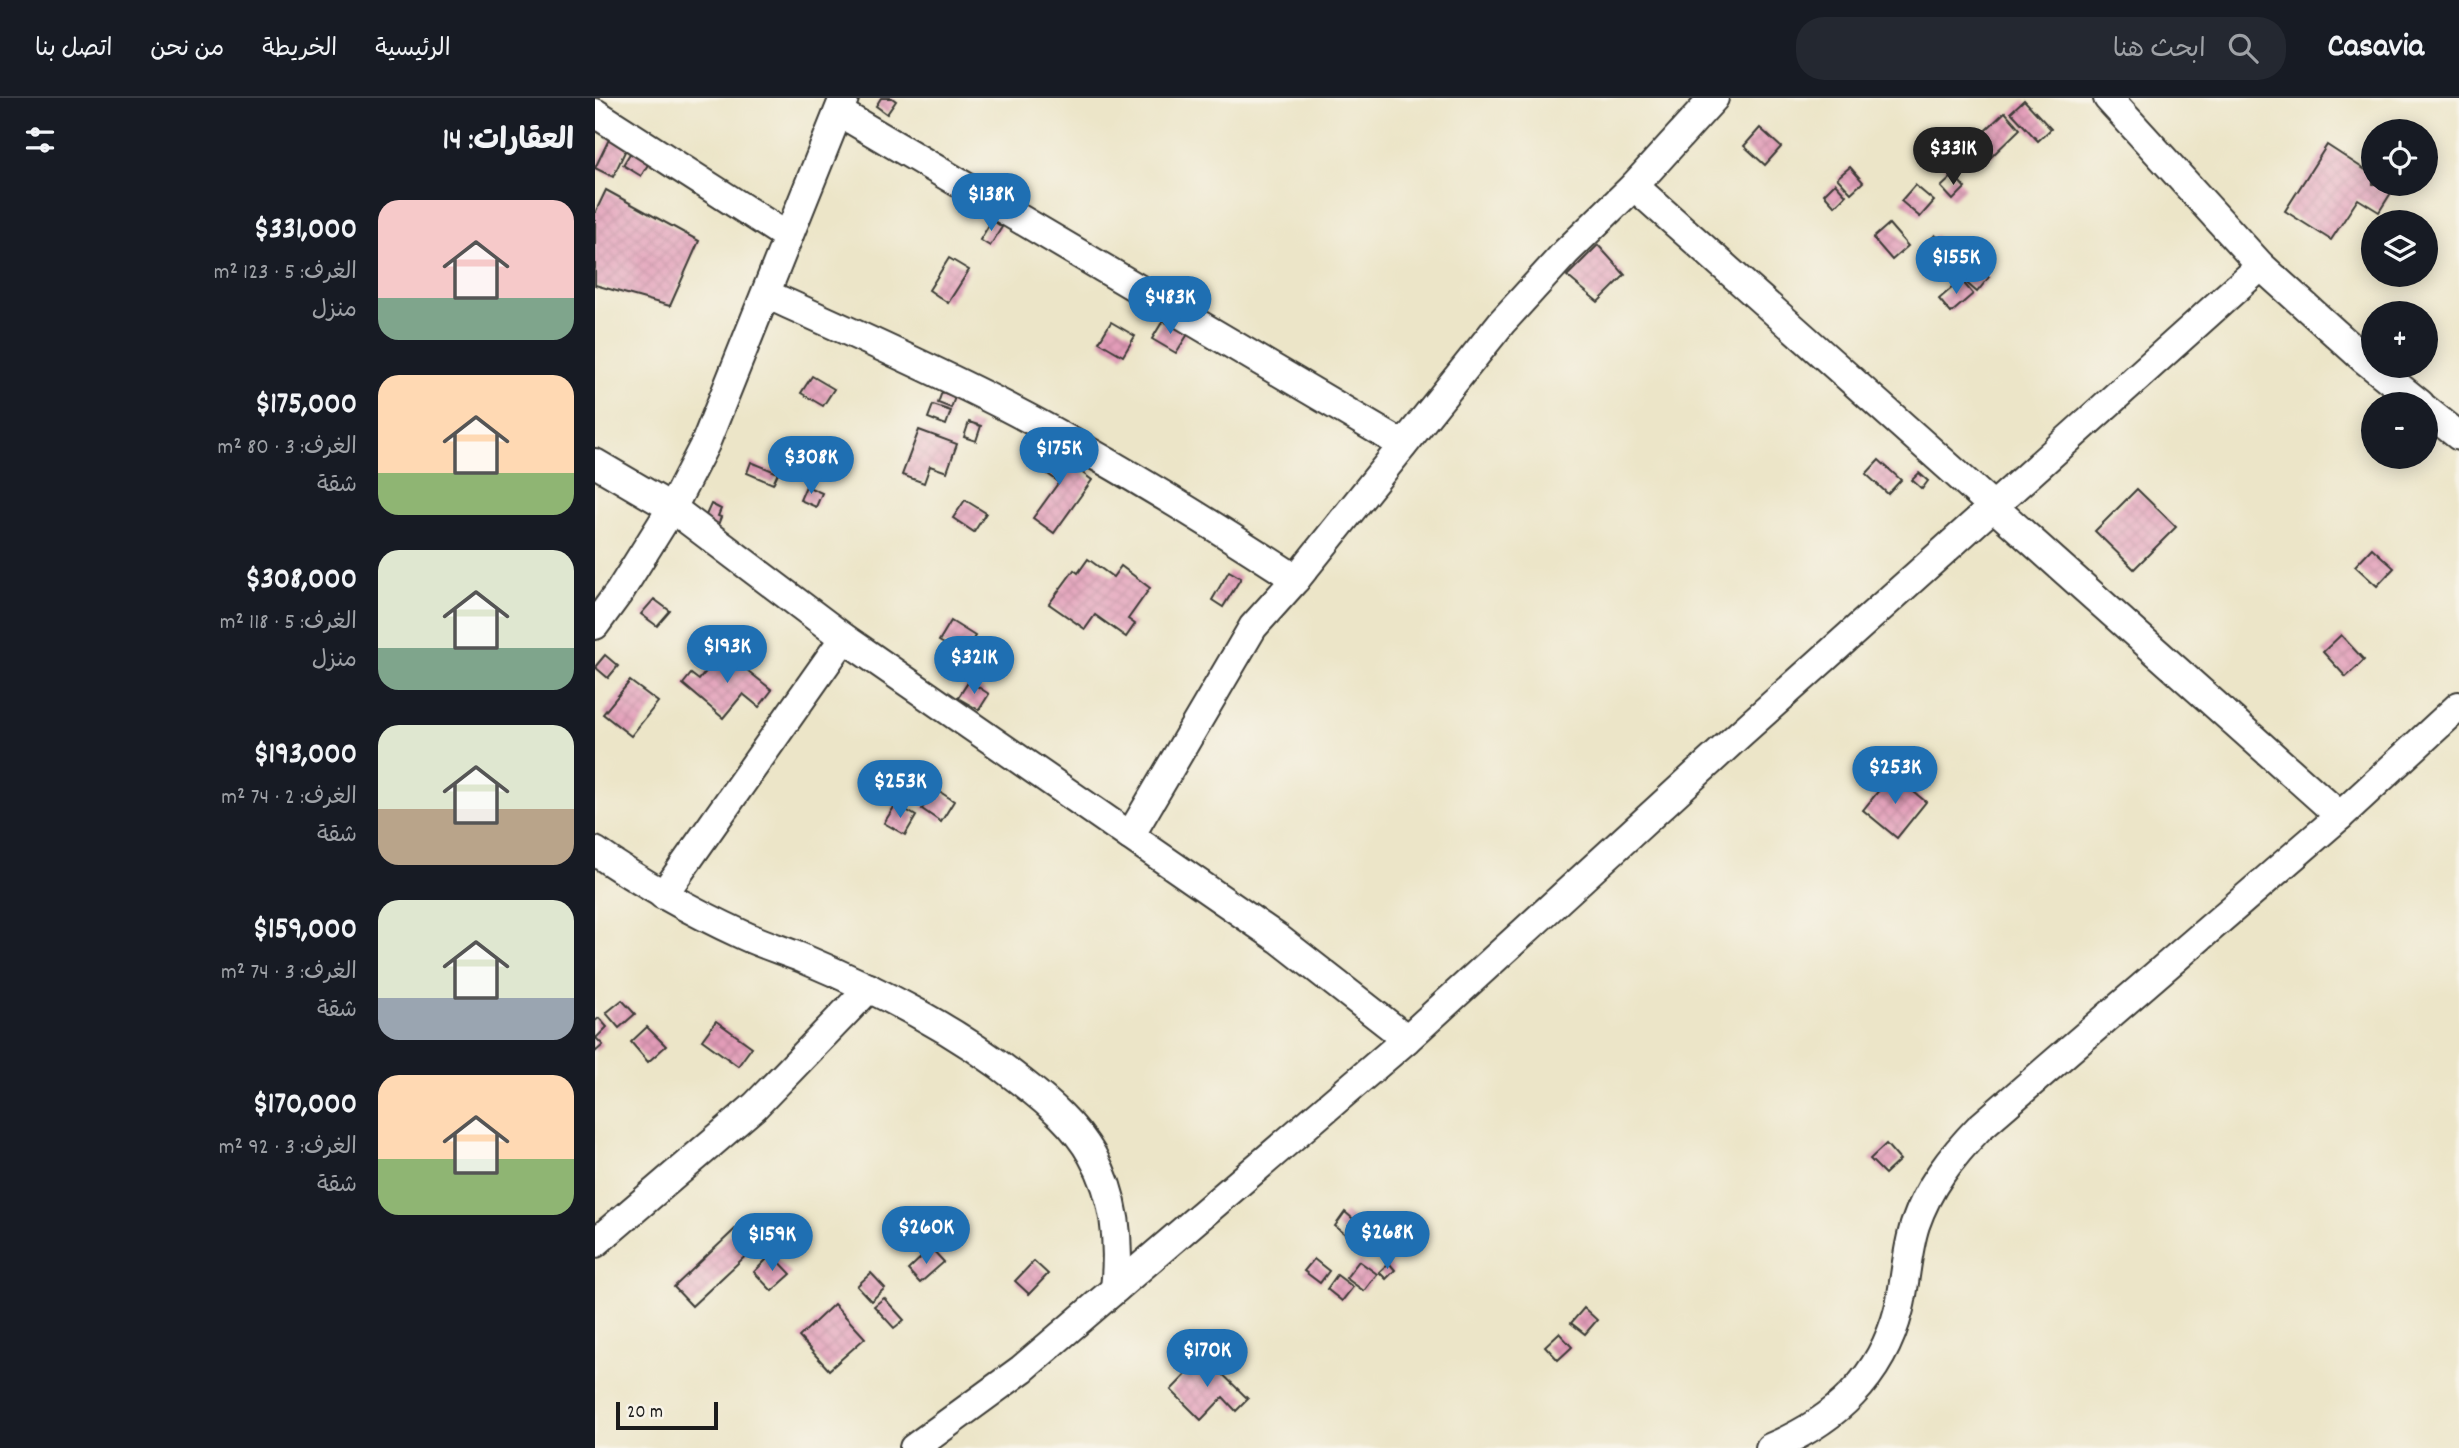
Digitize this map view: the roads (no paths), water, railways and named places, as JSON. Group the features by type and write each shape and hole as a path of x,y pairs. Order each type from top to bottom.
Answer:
{"street":[{"path":"1130,836 1253,627 1296,579 1502,321 1566,252 1634,186 1714,98"},
{"path":"2108,98 2261,266 2364,359 2405,392"},
{"path":"595,625 620,591 672,508 705,443 842,105 1403,445"},
{"path":"595,113 788,237"},
{"path":"1634,186 2340,816"},
{"path":"914,1448 1022,1368 1407,1039 1729,743 2261,266"},
{"path":"766,294 930,368 1076,444 1162,494 1296,579"},
{"path":"2438,419 2459,436"},
{"path":"595,463 672,508 844,638 1279,939 1407,1039"},
{"path":"663,895 844,638"},
{"path":"1770,1448 1826,1419 1847,1401 1876,1363 1891,1334 1898,1312 1915,1226 1927,1197 1959,1149 1979,1128 2340,816 2459,706"},
{"path":"595,851 663,895 746,936 869,988 934,1023 996,1062 1054,1107 1075,1129 1101,1173 1112,1208 1118,1248 1115,1289"},
{"path":"595,1243 755,1106 869,988"}]}
